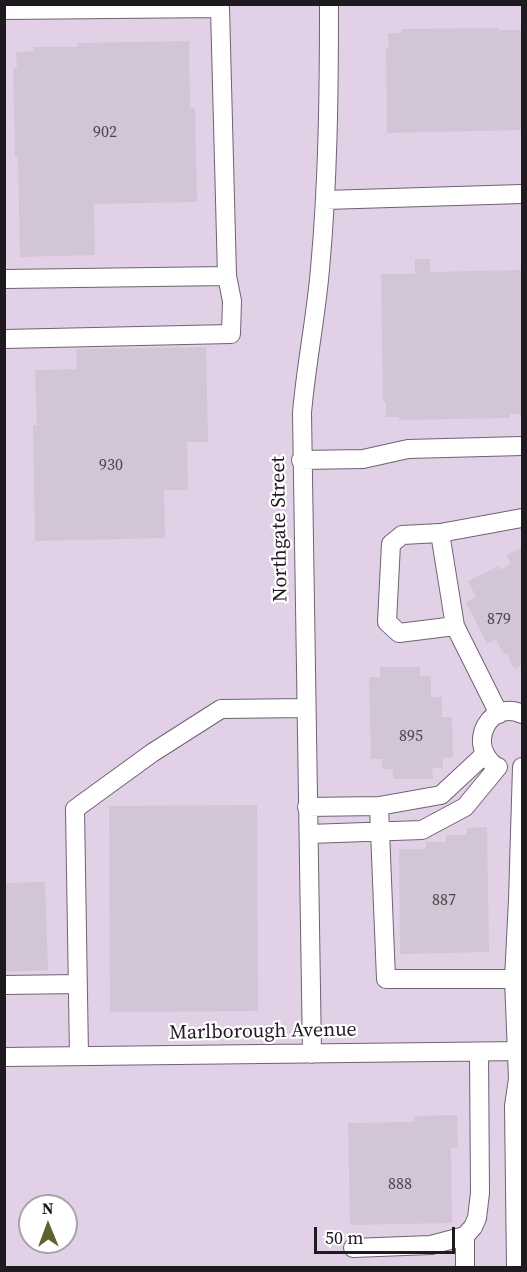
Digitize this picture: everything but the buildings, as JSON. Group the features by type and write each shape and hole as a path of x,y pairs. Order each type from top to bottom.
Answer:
{"street":[{"name":"Northgate Street","path":"312,1054 301,460 304,389 320,273 325,200 329,4"},
{"path":"4,10 220,8 227,276 232,301 231,334 4,339"},
{"path":"325,200 522,194"},
{"path":"4,279 227,276"},
{"path":"301,460 363,459 408,449 522,446"},
{"path":"455,626 399,633 387,622 391,544 402,535 440,533 522,518"},
{"path":"440,533 455,626 498,714"},
{"path":"79,1056 75,809 152,753 221,710 305,708"},
{"path":"516,1268 514,1106 520,1052 514,979 522,767 507,770 491,761 481,745 481,736 490,719 498,714 508,711 522,714"},
{"path":"308,807 379,806 441,795 491,761"},
{"path":"309,834 422,830 465,807 491,761"},
{"path":"379,806 386,979 514,979"},
{"path":"4,985 78,984"},
{"path":"353,1248 431,1245 465,1236 473,1227 479,1200 479,1052"},
{"name":"Marlborough Avenue","path":"4,1057 520,1052"},
{"path":"465,1236 465,1268"}],"shaded area":[{"path":"5,5 522,5 522,1267 5,1268"}]}
